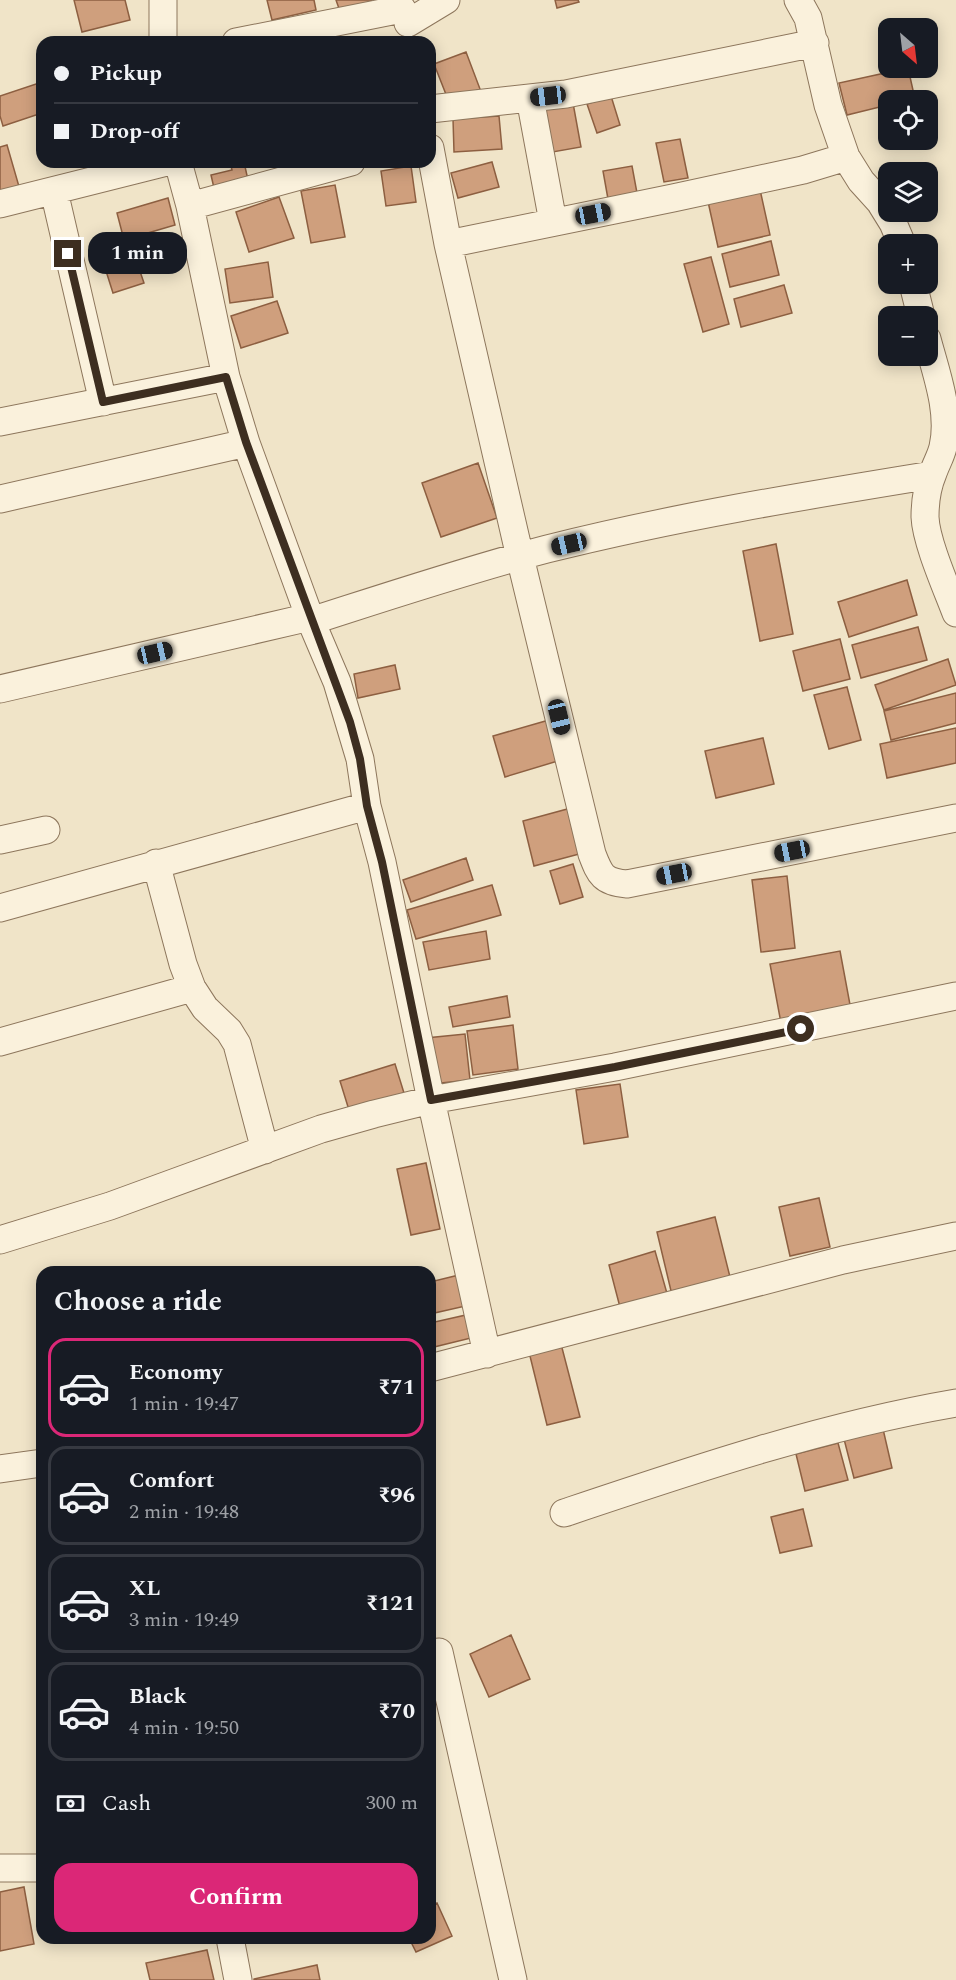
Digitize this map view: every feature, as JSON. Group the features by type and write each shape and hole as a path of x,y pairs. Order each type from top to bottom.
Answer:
{"street":[{"path":"163,0 163,36"},
{"path":"278,36 405,18 446,0"},
{"path":"798,0 808,18 828,105 846,156 861,181 880,202 898,234"},
{"path":"436,108 577,92 815,43"},
{"path":"530,98 553,222"},
{"path":"448,244 803,170 846,156"},
{"path":"0,204 143,168"},
{"path":"180,168 190,206 210,311 226,377 246,442 311,619 337,682 360,759 367,806 382,862 487,1354"},
{"path":"190,206 329,168"},
{"path":"434,168 448,244 520,557 592,854 600,874 613,883 627,884 956,818"},
{"path":"54,190 103,402"},
{"path":"934,366 943,402 945,429 943,448 925,500 925,521 956,613"},
{"path":"0,422 226,377"},
{"path":"0,499 246,442"},
{"path":"0,689 311,619 451,576 615,534 751,505 932,475"},
{"path":"0,908 367,806"},
{"path":"0,840 46,830"},
{"path":"156,863 183,964 192,988 205,1008 229,1031 237,1044 265,1150"},
{"path":"0,1042 192,988"},
{"path":"0,1240 119,1203 321,1130 431,1100 615,1067 956,996"},
{"path":"436,1367 843,1260 956,1236"},
{"path":"564,1513 734,1458 802,1439 956,1403"},
{"path":"0,1468 36,1464"},
{"path":"439,1652 513,1980"},
{"path":"0,1868 36,1868"},
{"path":"231,1944 238,1980"}],"building":[{"path":"74,0 125,0 130,20 82,32"},
{"path":"267,0 314,0 316,10 272,20"},
{"path":"336,0 371,0 373,5 342,17"},
{"path":"555,0 578,0 579,2 557,8"},
{"path":"466,52 480,89 449,102 436,69 436,63"},
{"path":"878,75 878,78 910,78 913,90 878,90 878,107 847,115 839,83"},
{"path":"36,84 36,115 3,126 0,116 0,96"},
{"path":"611,96 620,125 597,133 587,104"},
{"path":"573,103 581,147 547,153 539,108"},
{"path":"499,116 502,149 454,152 453,119"},
{"path":"680,139 688,178 664,182 656,143"},
{"path":"7,145 20,190 0,197 0,147"},
{"path":"492,162 499,187 458,198 451,173"},
{"path":"632,166 637,193 608,199 603,171"},
{"path":"232,168 245,168 248,180 214,188 211,175 232,170"},
{"path":"411,168 416,202 386,206 381,171"},
{"path":"335,185 345,237 311,243 301,191"},
{"path":"759,185 770,235 718,247 707,197"},
{"path":"279,197 294,238 249,252 236,212"},
{"path":"168,198 175,225 124,240 117,213"},
{"path":"771,241 779,275 730,287 722,254"},
{"path":"130,242 144,283 113,293 100,252"},
{"path":"711,257 729,324 703,332 684,264"},
{"path":"268,262 273,297 230,303 225,269"},
{"path":"784,285 792,313 741,327 734,299"},
{"path":"277,301 288,333 241,348 231,316"},
{"path":"478,463 497,518 441,537 422,483"},
{"path":"776,544 793,634 760,641 743,551"},
{"path":"907,580 917,615 849,637 838,602"},
{"path":"918,627 927,660 861,678 852,645"},
{"path":"840,639 850,679 803,691 793,651"},
{"path":"948,659 956,685 884,710 875,685"},
{"path":"395,665 400,689 358,698 354,674"},
{"path":"847,687 861,740 829,749 814,695"},
{"path":"956,693 956,723 891,740 884,711"},
{"path":"549,720 561,760 505,777 493,736"},
{"path":"956,728 956,763 887,778 880,744"},
{"path":"763,738 774,784 716,798 705,751"},
{"path":"571,808 583,853 534,866 523,821"},
{"path":"466,858 473,880 411,902 403,880"},
{"path":"573,864 583,897 560,904 550,871"},
{"path":"787,876 795,948 761,952 752,880"},
{"path":"492,885 501,915 416,939 407,910"},
{"path":"486,931 490,959 429,970 423,942"},
{"path":"840,951 851,1010 781,1023 770,964"},
{"path":"507,996 510,1017 453,1027 449,1007"},
{"path":"513,1025 518,1069 473,1075 467,1031"},
{"path":"465,1034 470,1080 431,1084 426,1038"},
{"path":"395,1064 404,1093 349,1110 340,1081"},
{"path":"620,1084 628,1137 584,1144 576,1090"},
{"path":"426,1163 440,1229 411,1235 397,1169"},
{"path":"819,1198 830,1247 790,1256 779,1207"},
{"path":"715,1217 731,1281 672,1295 657,1232"},
{"path":"655,1251 668,1297 621,1311 609,1265"},
{"path":"463,1274 470,1305 436,1313 436,1281"},
{"path":"466,1315 471,1338 436,1347 436,1322"},
{"path":"561,1344 580,1417 547,1425 529,1352"},
{"path":"883,1429 892,1468 854,1478 844,1439"},
{"path":"838,1443 848,1480 805,1491 796,1454"},
{"path":"803,1509 812,1546 780,1553 771,1517"},
{"path":"511,1635 530,1679 489,1697 470,1654"},
{"path":"24,1887 34,1944 0,1951 0,1892"},
{"path":"436,1903 452,1936 436,1943"},
{"path":"412,1944 434,1944 416,1952"},
{"path":"207,1950 214,1980 150,1980 146,1963"},
{"path":"317,1965 320,1980 254,1980 254,1979"}],"route":[{"path":"68,254 103,402 226,377 246,442 350,722 360,759 367,806 382,862 431,1100 615,1067 801,1029"}]}
